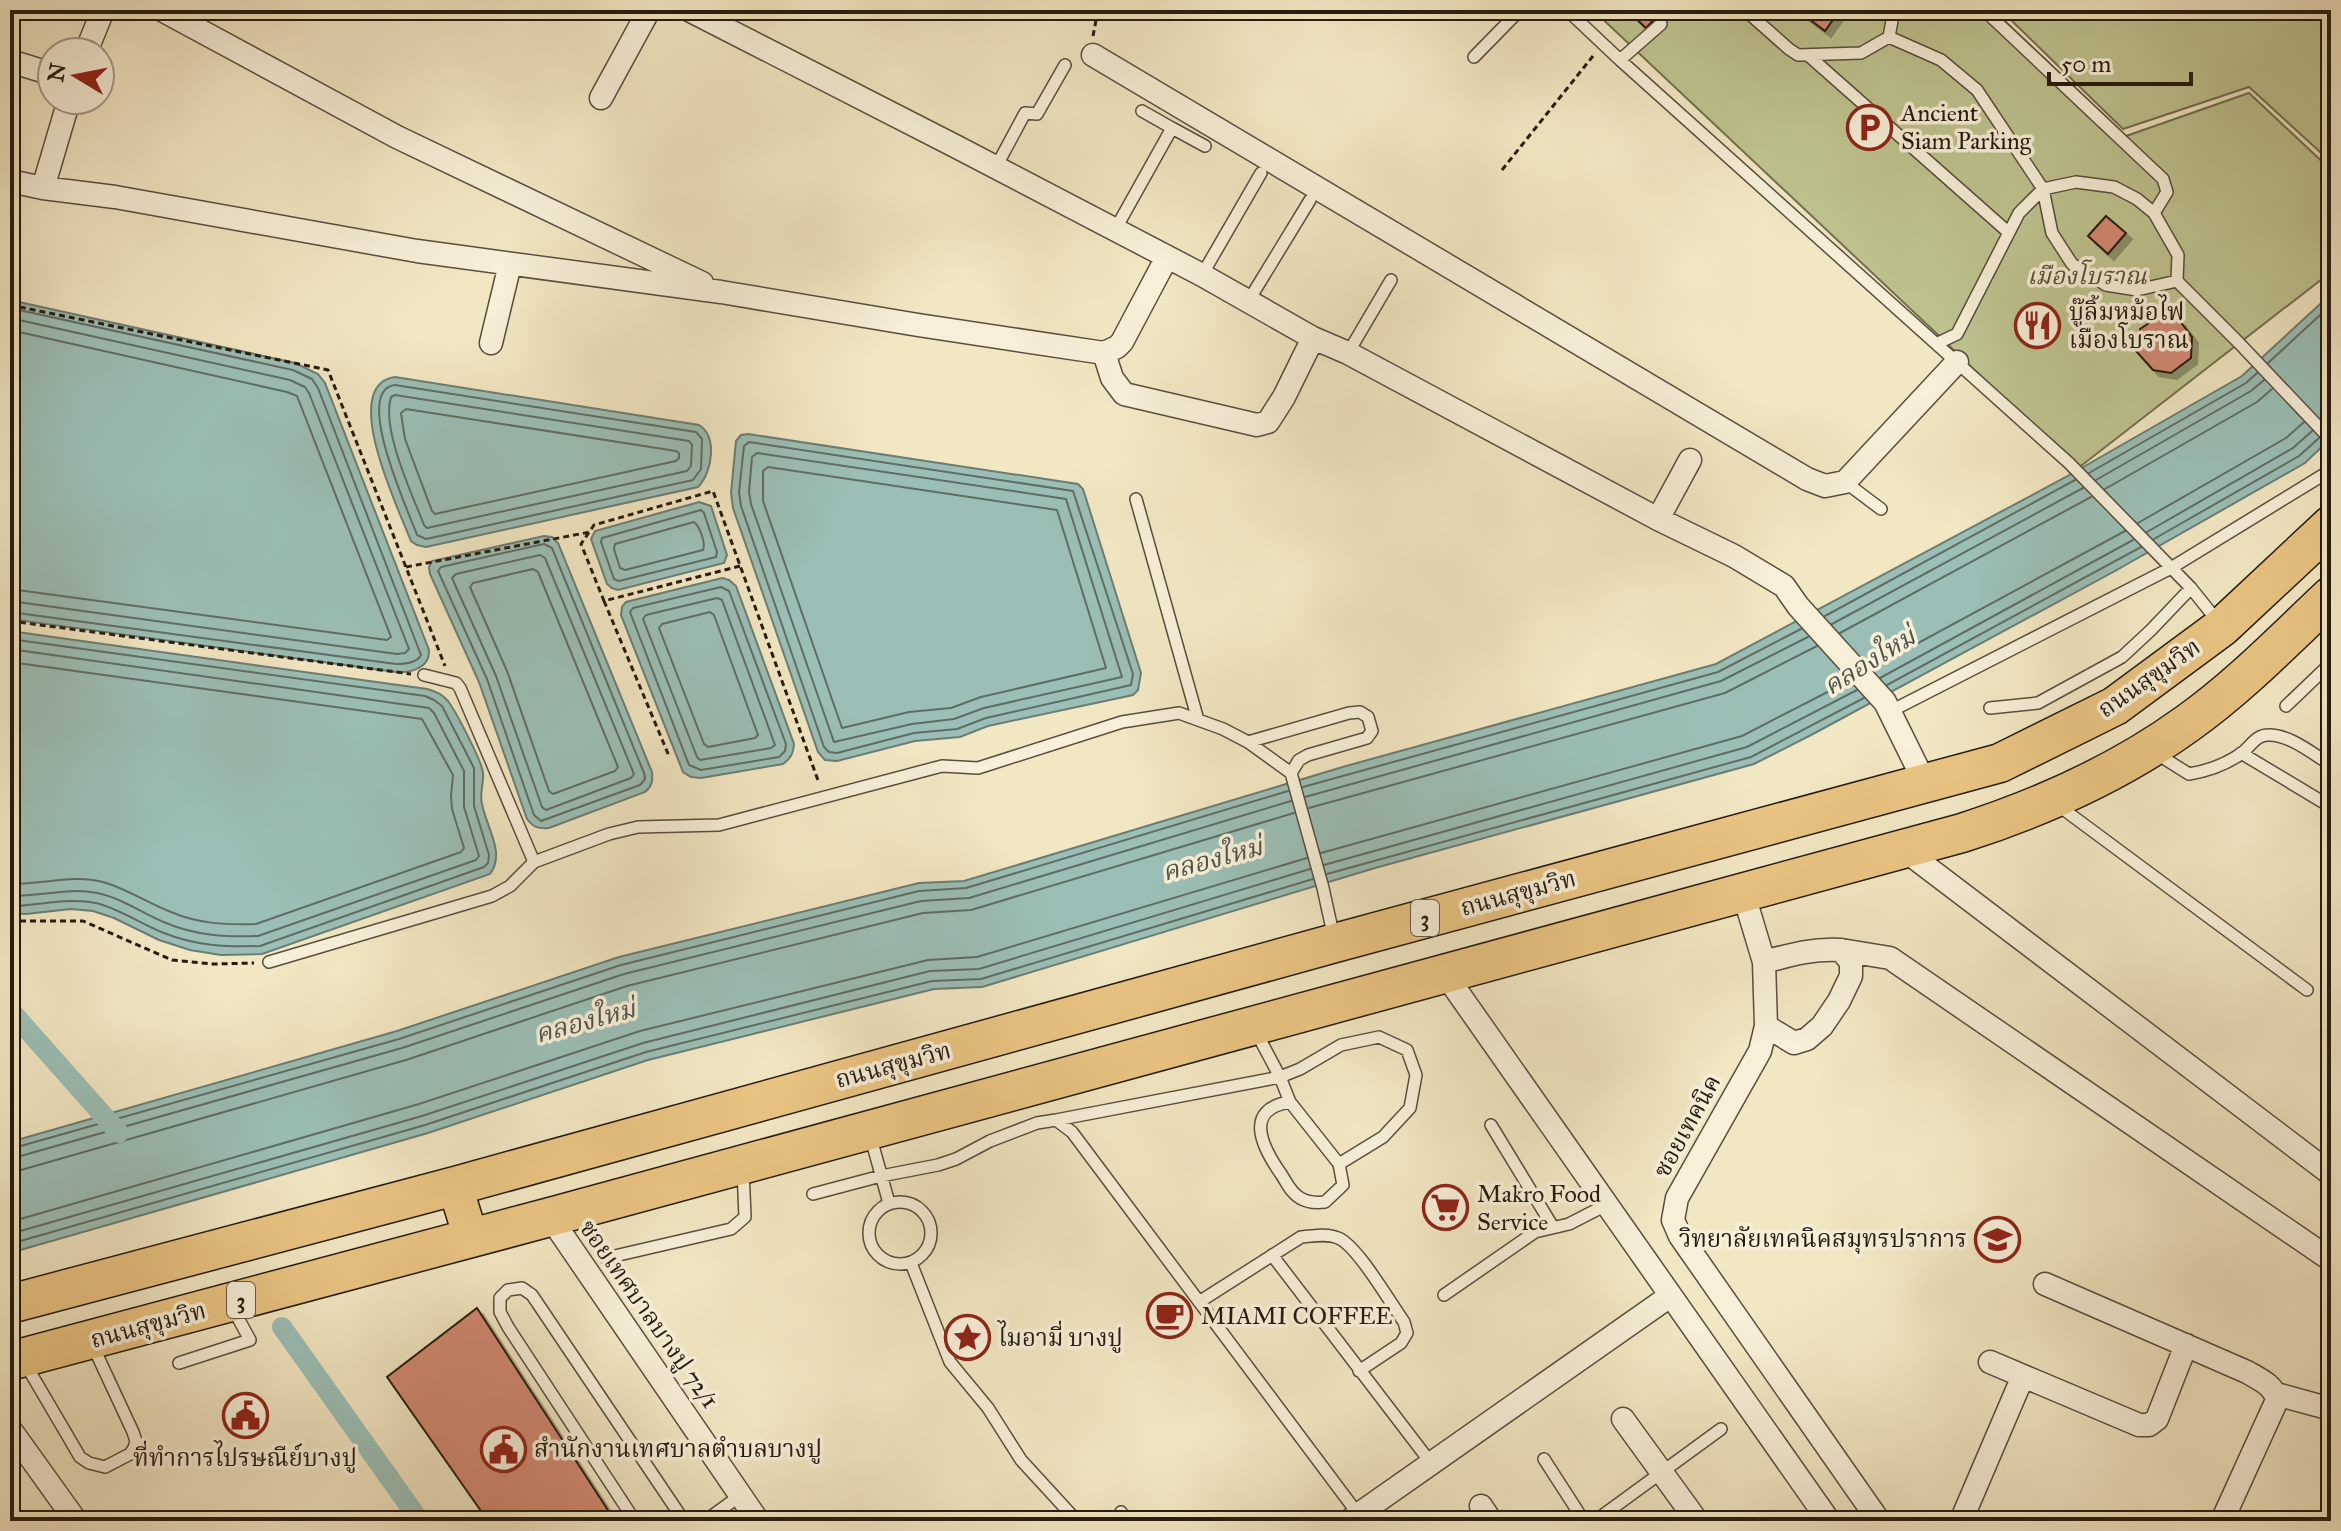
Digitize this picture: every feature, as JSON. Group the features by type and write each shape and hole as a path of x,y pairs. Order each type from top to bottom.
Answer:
{"highway":[{"name":"ถนนสุขุมวิท","path":"10,1304 455,1186 2000,763 2115,706 2222,627 2331,525"},
{"name":"ถนนสุขุมวิท","path":"16,1360 1977,829 2052,801 2095,780 2191,722 2331,596"}],"main road":[{"path":"455,1186 471,1238"}],"street":[{"path":"92,36 103,10"},
{"path":"162,10 397,137 721,292"},
{"path":"601,98 649,10"},
{"path":"689,10 1202,275 1313,338 1348,353 1658,519 1734,556 1784,586 1887,707 1925,783"},
{"path":"1093,55 1807,479 1825,486 1845,482 1957,362"},
{"path":"10,61 36,69"},
{"path":"43,188 64,116"},
{"path":"10,181 417,251 721,292 1104,353 1122,342 1167,257"},
{"path":"491,343 510,264"},
{"path":"1104,353 1112,378 1124,394 1257,425 1268,422 1313,338"},
{"path":"1658,519 1690,460"},
{"path":"1903,849 2331,1174"},
{"name":"ซอยเทคนิค","path":"1743,892 1764,962 1766,1026 1760,1051 1677,1198 1673,1220 1680,1236 1879,1521"},
{"path":"1764,962 1805,951 1841,950 1890,958 2331,1260"},
{"path":"1766,1026 1794,1043 1807,1039 1822,1026 1851,976 1851,962 1841,950"},
{"path":"1445,974 1670,1296 1818,1517"},
{"name":"ซอยเทศบาลบางปู 72/1","path":"550,1217 758,1521"},
{"path":"2045,1284 2247,1372 2269,1385 2276,1394 2277,1400 2222,1521"},
{"path":"1353,1518 1670,1296"},
{"path":"1990,1362 2139,1425 2149,1425 2157,1419 2186,1345"},
{"path":"1961,1521 2023,1376"},
{"path":"2276,1394 2331,1409"},
{"path":"1623,1419 1697,1521"},
{"path":"10,1429 76,1521"}],"lane":[{"path":"1474,57 1520,10"},
{"path":"1567,10 2069,463 2191,588 2222,627"},
{"path":"1745,10 1789,49 1798,55 1809,56 1861,53 1889,37 1894,10"},
{"path":"1984,10 2163,179 2167,192 2154,213"},
{"path":"1620,60 1661,24"},
{"path":"1889,37 1941,60 1977,90 2043,189 2052,233 2072,264 2106,285 2137,290 2177,281"},
{"path":"1809,56 2008,232"},
{"path":"996,167 1025,113 1037,114 1065,65"},
{"path":"1142,111 1205,146"},
{"path":"1115,230 1172,128"},
{"path":"1202,275 1261,173"},
{"path":"1938,343 1957,334 2019,213 2043,189 2076,182 2114,187 2137,199 2154,213 2178,255 2177,281 2331,440"},
{"path":"1249,300 1310,200"},
{"path":"1348,353 1391,280"},
{"path":"1887,707 2171,568 2323,475"},
{"path":"1845,482 1881,509"},
{"path":"1136,499 1198,720"},
{"path":"1990,708 2038,703 2122,657 2191,588"},
{"path":"2286,706 2331,663"},
{"path":"424,675 456,683 460,688 534,862"},
{"path":"1248,742 1349,713 1360,712 1368,717 1372,731 1367,738 1308,755 1299,760 1291,776"},
{"path":"269,962 492,896 510,886 534,862 609,834 638,827 719,825 942,766 978,768 1122,722 1179,713 1248,742 1291,776 1323,888 1335,943"},
{"path":"2149,749 2189,774 2206,771 2241,753 2258,737 2269,734 2289,740 2331,765"},
{"path":"2241,753 2331,807"},
{"path":"2052,801 2307,990"},
{"path":"1253,1025 1290,1102 1339,1164 1343,1185 1325,1202 1312,1203 1290,1190 1261,1137 1266,1111 1275,1104 1290,1102"},
{"path":"813,1194 938,1165 1037,1123 1280,1077 1341,1045 1379,1037 1407,1050 1416,1075 1410,1108 1383,1137 1339,1164"},
{"path":"1056,1120 1072,1132 1199,1302 1353,1518"},
{"path":"1491,1125 1553,1227"},
{"path":"869,1130 889,1203"},
{"path":"606,1258 731,1229 745,1217 743,1164"},
{"path":"905,1201 920,1208 929,1222 931,1238 924,1253 911,1263 895,1264 880,1257 870,1244 869,1227 876,1212 889,1203 905,1201"},
{"path":"1444,1295 1535,1232 1569,1224 1606,1205"},
{"path":"1199,1302 1301,1237 1320,1235 1338,1238 1351,1247 1404,1322 1407,1333 1401,1343 1359,1371"},
{"path":"1272,1255 1431,1463"},
{"path":"911,1263 950,1362 988,1408 1021,1460 1077,1521"},
{"path":"635,1521 508,1327 500,1312 500,1298 508,1290 522,1288 532,1295 684,1521"},
{"path":"179,1363 250,1340 230,1302"},
{"path":"16,1360 80,1457 105,1467 130,1454 136,1441 90,1340"},
{"path":"1595,1521 1721,1429"},
{"path":"1544,1459 1584,1521"},
{"path":"705,1521 742,1494"}],"path":[{"path":"1093,55 1093,30 1098,10"},
{"path":"1502,170 1603,44"},
{"path":"10,305 328,370 450,681"},
{"path":"669,756 581,544 594,525 713,491 824,797"},
{"path":"406,567 590,532"},
{"path":"604,601 740,566"},
{"path":"10,621 424,675"},
{"path":"10,921 83,921 172,960 213,964 269,962"}],"green space":[{"name":"เมืองโบราณ","path":"1593,10 1993,10 2126,136 2249,93 2331,170 2331,272 2077,469"},
{"path":"2020,10 2331,10 2331,162 2249,87 2123,129 2011,20"}],"water":[{"name":"คลองใหม่","path":"2331,294 2331,438 2305,463 2115,571 1754,764 1375,868 982,987 934,989 648,1060 428,1133 10,1253 10,1142 397,1031 619,957 919,883 964,881 1346,766 1716,664 2064,478 2242,376"},
{"path":"10,300 295,363 318,374 325,383 429,650 423,665 408,672 396,672 10,619"},
{"path":"395,377 699,425 711,446 707,473 698,487 426,547 417,545 411,541 386,478 372,424 372,402 379,385"},
{"path":"741,435 1078,484 1083,489 1141,673 1138,690 1133,695 988,726 960,737 915,741 837,761 825,760 818,752 733,508 731,493 736,441"},
{"path":"699,502 711,506 727,555 724,563 618,590 607,584 591,539 595,531"},
{"path":"544,536 552,537 558,543 652,772 651,785 645,792 549,828 536,827 527,819 479,682 429,567 432,561"},
{"path":"722,578 736,586 794,747 783,764 691,777 683,772 621,615 622,607 626,602"},
{"path":"10,631 438,693 452,707 482,767 481,800 496,849 494,866 490,874 262,954 221,955 190,950 93,911 71,909 10,913"}],"building":[{"path":"1640,10 1663,10 1646,28 1634,17"},
{"path":"1797,10 1840,10 1825,31"},
{"path":"2106,216 2126,233 2108,254 2088,236"},
{"path":"2160,316 2179,320 2192,337 2191,358 2171,373 2153,370 2136,351 2140,329"},
{"name":"สำนักงานเทศบาลตำบลบางปู","path":"477,1308 615,1521 488,1521 387,1377"}],"waterway":[{"path":"10,1010 119,1133"},
{"path":"282,1327 420,1521"}],"place":[{"name":"Ancient Siam Parking","path":"1870,127"},
{"name":"บู๊ลิ้มหม้อไฟ เมืองโบราณ","path":"2038,326"},
{"name":"Makro Food Service","path":"1446,1208"},
{"name":"วิทยาลัยเทคนิคสมุทรปราการ","path":"1998,1239"},
{"name":"MIAMI COFFEE","path":"1170,1316"},
{"name":"ไมอามี่ บางปู","path":"967,1338"},
{"name":"ที่ทำการไปรษณีย์บางปู","path":"245,1416"},
{"name":"สำนักงานเทศบาลตำบลบางปู","path":"503,1449"}]}
